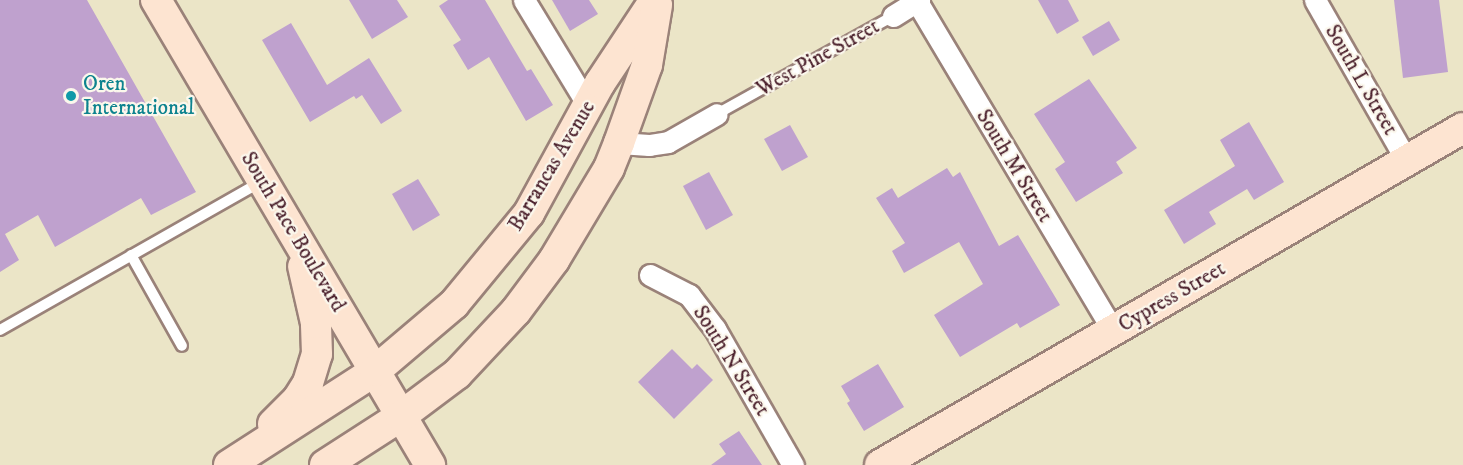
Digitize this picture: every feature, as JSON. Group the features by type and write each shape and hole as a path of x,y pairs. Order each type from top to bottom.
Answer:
{"main road":[{"name":"South Pace Boulevard","path":"156,0 430,465"},
{"name":"Barrancas Avenue","path":"232,463 375,372 454,304 496,256 529,213 589,107 600,83 657,0"},
{"name":"Barrancas Avenue","path":"325,465 402,416 457,374 516,311 554,260 609,168 619,143 647,65 657,0"},
{"name":"Cypress Street","path":"880,465 1463,128"},
{"path":"232,463 298,399 308,383 317,354 316,323 296,237"}],"street":[{"path":"524,0 589,107"},
{"name":"West Pine Street","path":"893,16 918,0"},
{"name":"South M Street","path":"918,0 1113,331"},
{"name":"South L Street","path":"1315,0 1407,160"},
{"path":"619,143 649,145 668,142 717,114"},
{"name":"South N Street","path":"650,275 689,295 702,312 793,465"}],"lane":[{"name":"West Pine Street","path":"717,114 893,16"},
{"path":"0,330 263,180"},
{"path":"131,255 182,346"}],"building":[{"name":"Oren International","path":"0,0 87,0 196,192 151,215 141,198 55,247 38,215 5,234 19,260 0,272"},
{"path":"349,0 397,0 408,17 372,39"},
{"path":"448,0 485,0 527,71 531,69 553,105 526,121 489,57 468,70 453,45 461,40 439,6"},
{"path":"552,0 589,0 598,14 570,31"},
{"path":"1038,0 1068,0 1079,21 1057,34"},
{"path":"1394,0 1439,0 1448,72 1403,78"},
{"path":"1109,21 1120,40 1093,56 1082,37"},
{"path":"291,23 327,85 369,58 402,111 381,124 362,95 356,99 354,96 310,122 262,40"},
{"path":"1089,79 1137,148 1116,162 1123,173 1076,202 1055,169 1065,162 1034,114"},
{"path":"1249,122 1284,182 1254,200 1247,189 1209,212 1216,224 1184,244 1164,210 1235,166 1220,140"},
{"path":"790,125 808,157 782,171 764,139"},
{"path":"947,168 953,177 960,172 999,246 1018,235 1060,305 1020,328 1017,323 960,357 934,315 983,284 959,242 904,273 892,251 905,243 876,198 892,188 898,198"},
{"path":"709,172 733,215 706,230 683,186"},
{"path":"418,179 440,215 413,231 392,194"},
{"path":"672,349 692,369 697,364 713,380 674,419 638,382"},
{"path":"878,364 904,407 864,431 847,403 850,401 841,386"},
{"path":"739,431 762,465 711,465 726,454 719,444"}],"place":[{"name":"Oren International","path":"71,96"}]}
